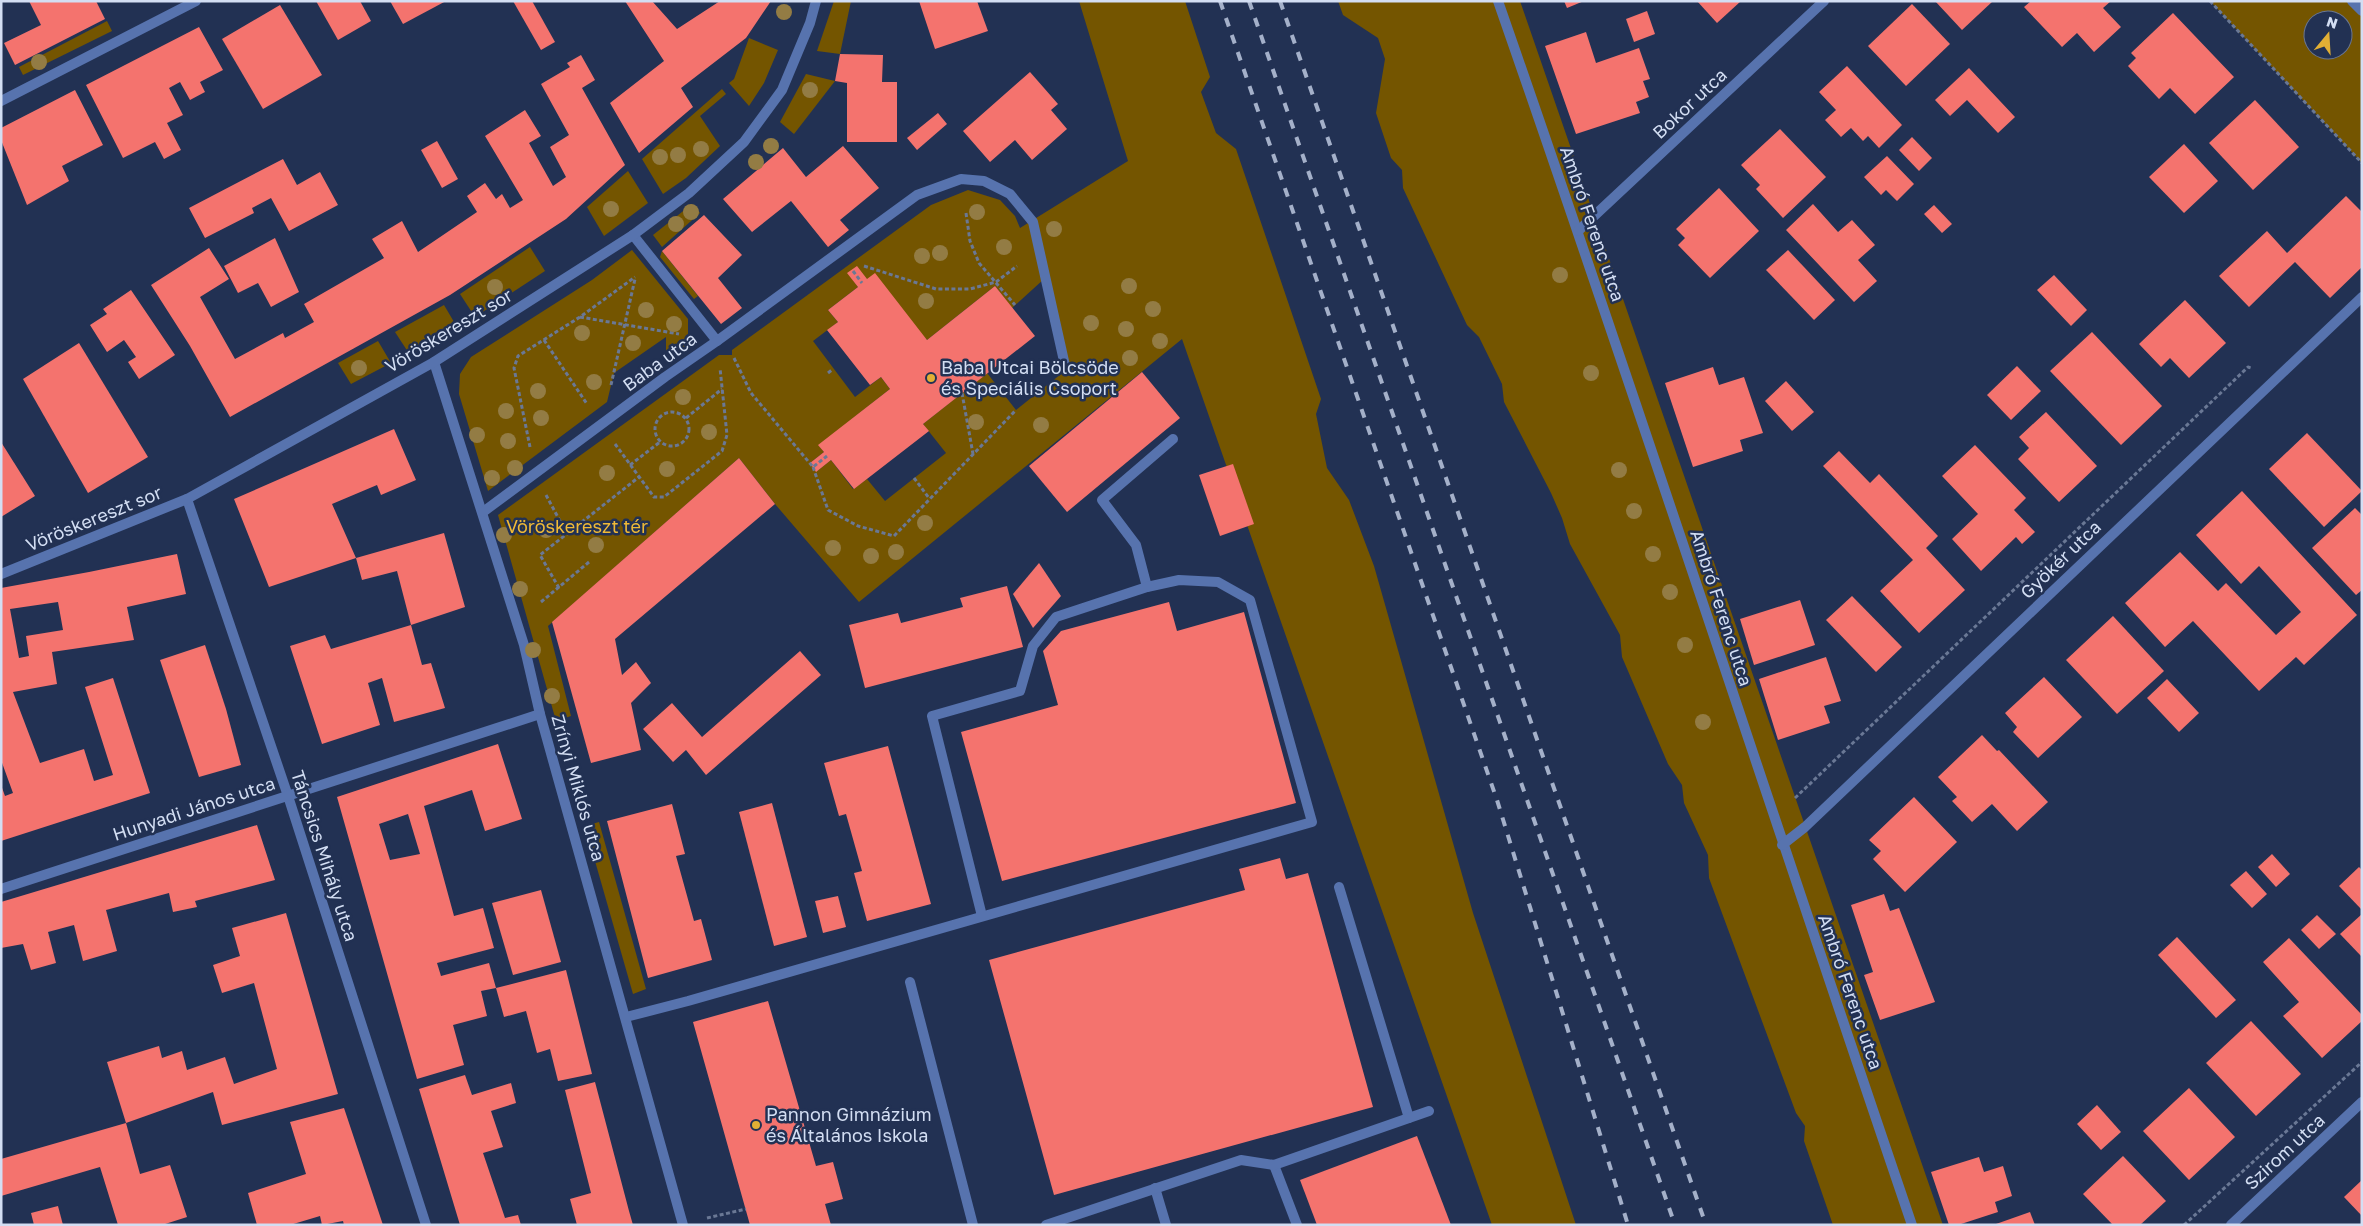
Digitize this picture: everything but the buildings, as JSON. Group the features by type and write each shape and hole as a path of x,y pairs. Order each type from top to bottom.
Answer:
{"street":[{"path":"1,101 196,1"},
{"name":"Vöröskereszt sor","path":"1,574 186,499 434,362 633,235 689,193 744,142 782,90 810,23 816,1"},
{"name":"Ambró Ferenc utca","path":"1498,1 1578,231 1782,845 1912,1225"},
{"name":"Bokor utca","path":"1578,231 1824,1"},
{"path":"2352,1 2362,11"},
{"name":"Baba utca","path":"483,512 918,195 961,179 984,181 1010,194 1033,222 1066,370"},
{"path":"633,235 718,341"},
{"name":"Gyökér utca","path":"1782,845 1805,827 2362,297"},
{"name":"Zrínyi Miklós utca","path":"434,362 524,645 540,714 683,1225"},
{"path":"1147,587 1136,545 1102,500 1173,438"},
{"name":"Táncsics Mihály utca","path":"186,499 288,796 426,1225"},
{"path":"626,1017 982,916 1312,822 1250,600 1218,582 1179,580 1147,587 1056,617 1033,646 1020,691 932,716 982,916"},
{"name":"Hunyadi János utca","path":"1,889 540,714"},
{"path":"1340,887 1409,1118"},
{"path":"910,982 973,1225"},
{"name":"Szirom utca","path":"2232,1225 2362,1102"},
{"path":"1046,1225 1241,1160 1274,1165 1428,1111"},
{"path":"1274,1165 1297,1225"},
{"path":"1155,1188 1166,1225"}],"path":[{"path":"2210,1 2362,163"},
{"path":"966,212 970,241 979,263 1015,305"},
{"path":"567,534 536,474 514,368 518,356 580,317 655,262"},
{"path":"852,269 857,266 869,266 936,289 970,289 996,282 1022,262"},
{"path":"602,425 636,277"},
{"path":"580,317 718,341 727,435 722,451 664,497 654,497"},
{"path":"732,356 752,393 813,467 828,510 858,526 894,536 1016,410"},
{"path":"1792,801 2248,367 2279,375"},
{"path":"828,374 834,369"},
{"path":"686,418 722,389"},
{"path":"962,393 973,454"},
{"path":"665,413 676,413 686,418 689,430 688,435 681,444 670,446 660,442 654,431 660,416 665,413"},
{"path":"630,464 660,442"},
{"path":"813,467 827,456"},
{"path":"559,588 540,555 639,477"},
{"path":"914,478 929,498"},
{"path":"541,602 589,562"},
{"path":"2184,1225 2362,1062"},
{"path":"708,1218 746,1209"}],"green space":[{"path":"834,1 851,1 840,54 817,51"},
{"name":"Vöröskereszt tér","path":"1079,1 1185,1 1210,77 1201,92 1216,133 1236,149 1321,399 1316,414 1327,468 1349,500 1374,566 1473,913 1576,1225 1492,1225 1182,339 859,602 775,504 739,458 548,626 571,716 556,721 498,515 719,355 732,355 732,350 931,205 968,190 1000,200 1015,216 1020,228 1128,161","holes":["848,273 867,279 927,340 995,286 1012,308 1044,279 1066,370 1016,410 987,373 923,424 946,453 885,501 867,479 853,489 831,460 817,471 810,463 824,452 819,445 890,389 881,377 855,397 813,341 838,322 828,310 858,287"]},
{"path":"1338,1 1520,1 1943,1225 1833,1225 1804,1141 1805,1126 1796,1113 1709,878 1708,855 1684,803 1682,785 1668,764 1622,657 1620,635 1570,544 1562,518 1551,493 1504,402 1502,384 1479,337 1467,325 1403,188 1402,170 1391,158 1376,113 1385,59 1378,38 1343,15"},
{"path":"2210,1 2362,1 2362,163"},
{"path":"107,21 112,31 23,75 19,67"},
{"path":"749,38 778,50 764,83 749,106 729,83 734,79"},
{"path":"806,74 835,81 794,134 780,122"},
{"path":"722,89 726,94 700,116 720,146 686,178 663,194 642,159"},
{"path":"628,171 648,203 604,236 587,207"},
{"path":"692,204 700,213 662,247 653,235"},
{"path":"530,247 545,271 475,317 460,294"},
{"path":"632,250 688,319 688,345 666,362 666,337 614,373 607,402 488,491 459,394 460,374 471,357 592,280"},
{"path":"662,251 698,296 694,299 660,257"},
{"path":"444,305 457,327 410,355 395,332"},
{"path":"378,341 391,363 351,384 338,363"},
{"path":"599,822 646,989 633,994 585,826"}],"railway":[{"path":"1220,1 1497,800 1628,1225"},
{"path":"1249,1 1675,1225"},
{"path":"1280,1 1706,1225"}],"place":[{"name":"Baba Utcai Bölcsöde és Speciális Csoport","path":"931,378"},
{"name":"Pannon Gimnázium és Általános Iskola","path":"756,1125"}]}
